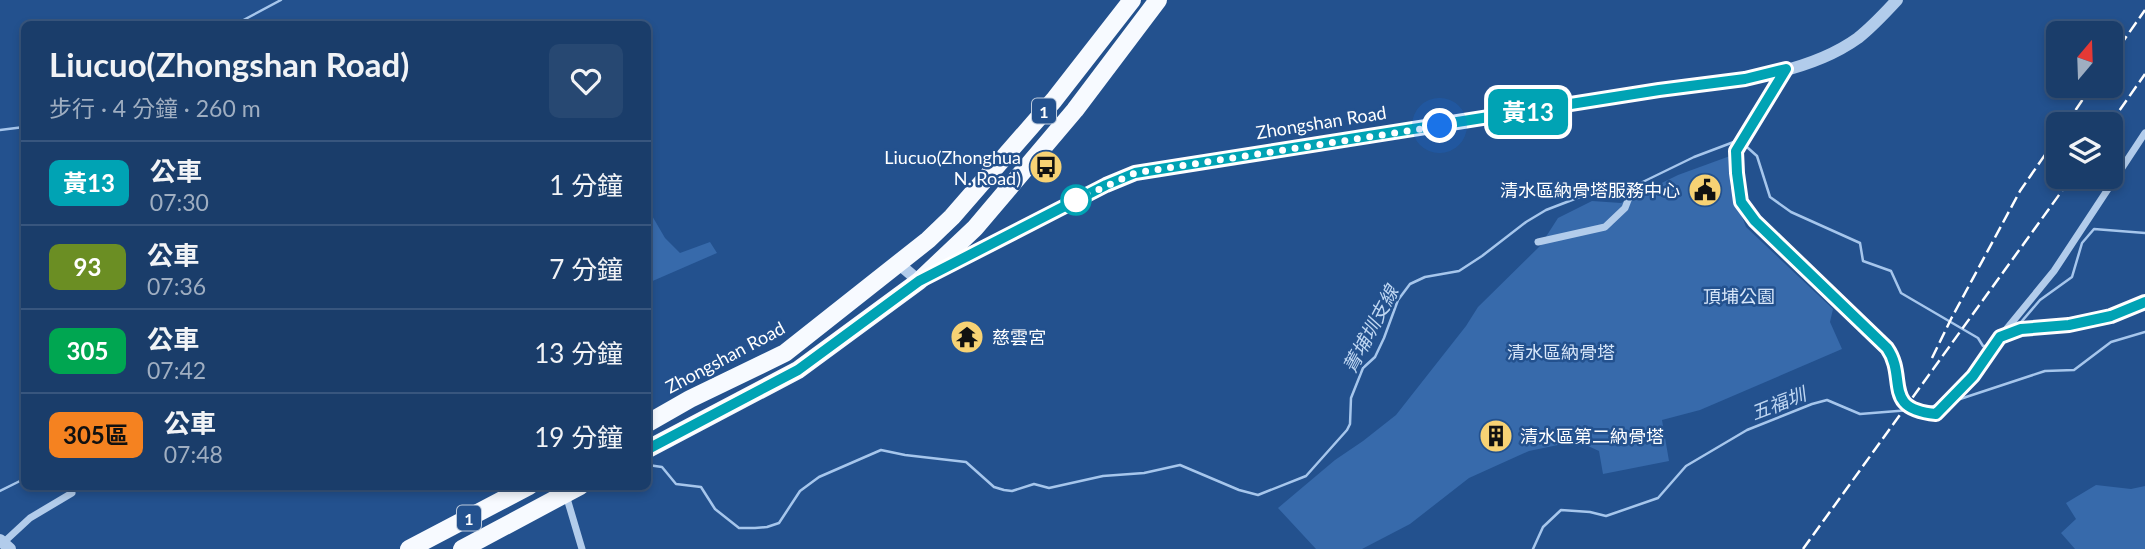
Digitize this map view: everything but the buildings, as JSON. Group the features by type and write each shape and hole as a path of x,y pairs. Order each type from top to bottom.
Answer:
{"main road":[{"name":"1","path":"899,264 952,217 1054,100 1132,0"},
{"name":"1","path":"919,281 982,219 1075,110 1158,0"},
{"name":"Zhongshan Road","path":"651,421 690,399 785,353 899,264"},
{"name":"Zhongshan Road","path":"651,447 798,370 919,281"},
{"name":"1","path":"409,549 520,490"},
{"name":"1","path":"462,549 573,490"}],"street":[{"name":"Zhongshan Road","path":"919,281 1106,185 1135,173 1659,90 1745,79 1824,57 1857,38 1897,0"},
{"path":"1786,69 1736,151 1741,202 1755,221 1887,348 1905,404 1920,413 1936,414 1973,376 2000,337 2054,271 2145,133"},
{"path":"1538,242 1605,227 1625,208 1630,195"},
{"path":"899,264 919,281"},
{"path":"2000,337 2021,329 2069,325 2111,316 2145,302"},
{"path":"4,544 30,518 72,493 71,490"},
{"path":"573,490 582,549"}],"green space":[{"name":"清水區納骨塔","path":"1730,156 1730,186 1746,227 1833,309 1830,322 1842,349 1700,410 1662,420 1669,461 1603,474 1599,451 1577,441 1529,451 1469,478 1410,524 1362,549 1316,549 1278,508 1335,460 1396,415 1478,307 1540,246 1558,218 1592,201 1621,203 1678,175"},
{"path":"651,214 665,238 680,253 710,242 717,253 651,282"},
{"path":"2096,485 2131,489 2145,486 2145,549 2075,549 2061,533 2076,519 2066,503"}],"waterway":[{"path":"242,21 281,0"},
{"path":"0,130 21,127"},
{"name":"菁埔圳支線","path":"651,465 662,467 676,484 701,487 715,509 739,528 767,527 779,523 800,491 819,477 881,450 966,462 994,487 1012,491 1034,484 1049,488 1103,476 1144,473 1180,465 1239,490 1258,495 1306,476 1347,430 1350,424 1351,398 1363,368 1375,357 1398,300 1410,284 1425,277 1459,271 1546,210 1598,190 1618,194 1694,157 1739,140 1757,156 1770,197 1791,212 1860,243 1863,261 1891,271 1901,293 1978,338 1983,346 1991,346"},
{"name":"菁埔圳支線","path":"2016,328 2040,300 2072,277 2082,243 2094,229 2145,233"},
{"name":"五福圳","path":"1954,401 2045,371 2074,370 2111,342 2145,332"},
{"name":"五福圳","path":"1533,549 1543,527 1561,510 1606,516 1658,498 1686,466 1747,430 1812,404 1827,400 1860,414 1910,410"},
{"name":"五福圳","path":"1923,409 1941,404"},
{"name":"菁埔圳支線","path":"0,491 21,480"}],"railway":[{"path":"2123,41 2145,10"},
{"path":"2118,112 2145,74"},
{"path":"2074,112 2084,98"},
{"path":"1932,358 2020,191 2046,153"},
{"path":"1803,549 2063,189"}],"bus line":[{"name":"黃13","path":"651,447 798,370 919,281 1106,185 1135,173 1659,90 1745,79 1786,69 1736,151 1741,202 1755,221 1887,348 1905,404 1920,413 1936,414 1973,376 2000,337 2021,329 2069,325 2111,316 2145,302"}],"place":[{"name":"Liucuo(Zhonghua N. Road)","path":"1046,167"},
{"name":"清水區納骨塔服務中心","path":"1705,190"},
{"name":"慈雲宮","path":"967,337"},
{"name":"清水區第二納骨塔","path":"1496,436"}],"route":[{"path":"1076,200 1135,173 1440,126"}],"park label":[{"name":"頂埔公園","path":"1739,296"}]}
